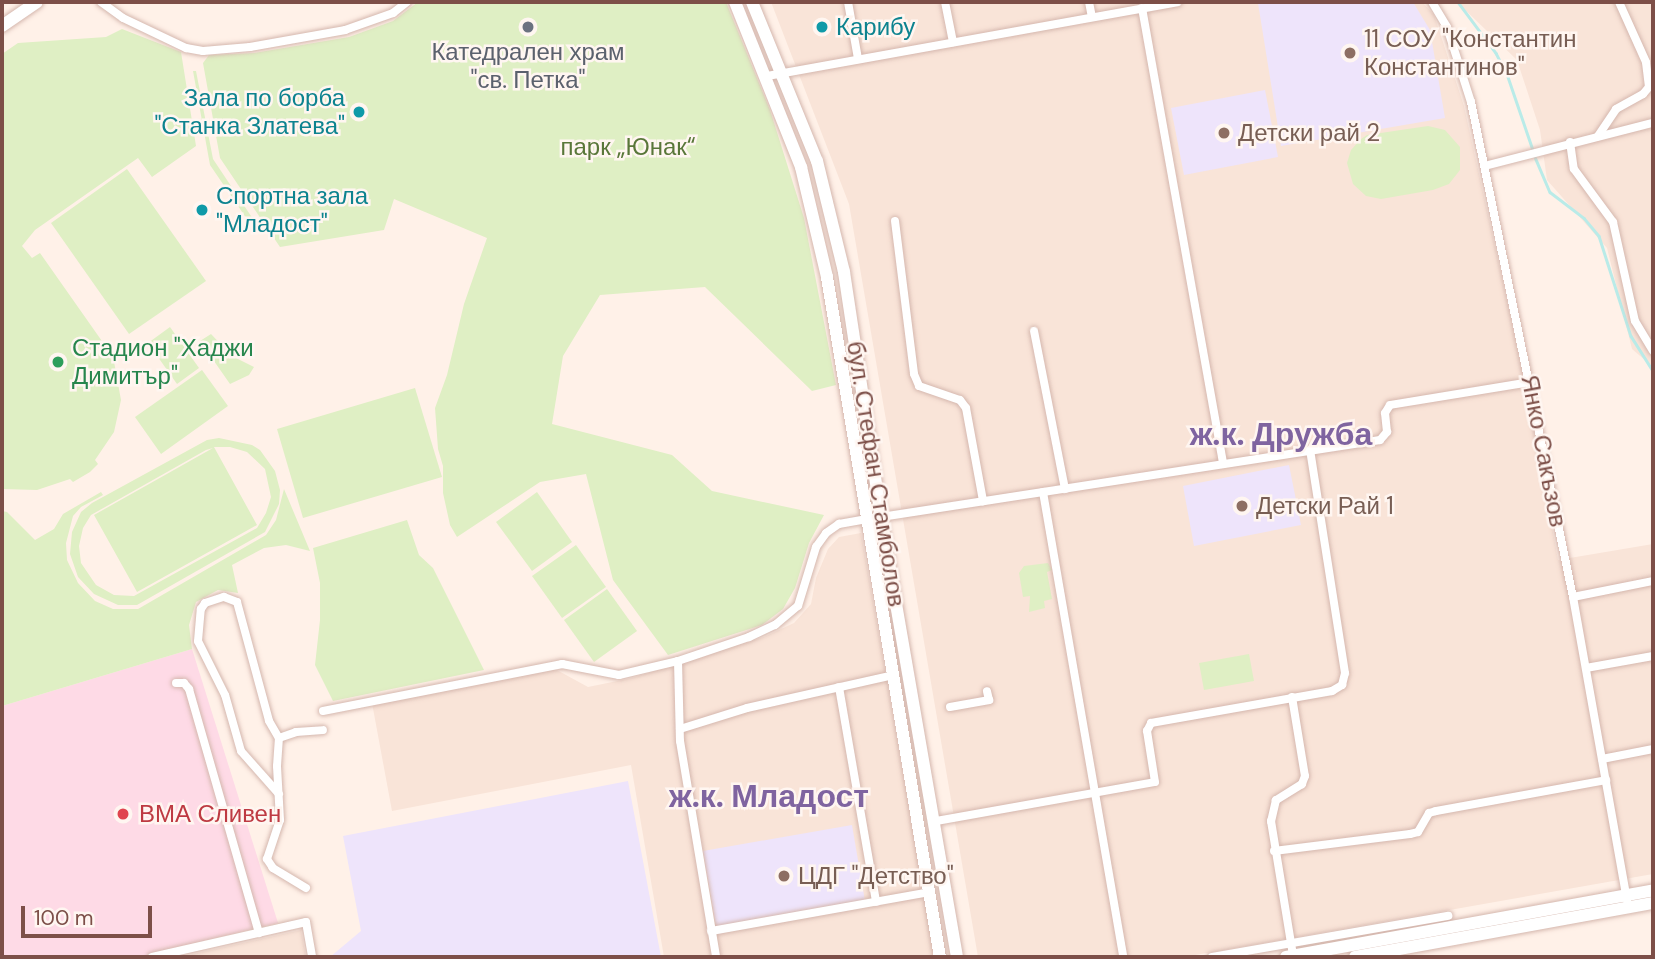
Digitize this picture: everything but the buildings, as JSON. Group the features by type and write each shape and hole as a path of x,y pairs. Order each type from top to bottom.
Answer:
{"main road":[{"path":"2,26 37,2"},
{"name":"бул. Стефан Стамболов","path":"735,2 767,76 801,167 827,277 940,957"},
{"name":"бул. Стефан Стамболов","path":"752,2 817,161 844,272 881,517 936,821 957,957"},
{"path":"866,519 881,517"},
{"path":"1355,957 1627,901 1653,890"},
{"path":"1290,952 1627,901 1653,903"}],"street":[{"path":"102,2 122,18 186,48 203,51 250,47 345,30 384,17 407,2"},
{"path":"848,2 858,59"},
{"path":"946,2 953,42"},
{"path":"1089,2 1092,17"},
{"path":"767,76 1177,2"},
{"name":"Янко Сакъзов","path":"1432,2 1447,27 1458,60 1485,166 1573,597 1627,901"},
{"path":"1598,136 1616,109 1643,94 1649,87 1646,62 1619,2"},
{"path":"1142,8 1223,464"},
{"path":"1485,166 1570,142 1653,123"},
{"path":"1570,142 1574,169 1613,222 1635,321 1653,351"},
{"path":"895,221 914,374 919,386 960,400 966,408 984,501"},
{"path":"1034,331 1065,489"},
{"path":"881,517 1383,439 1387,432 1385,411 1390,405 1531,382"},
{"path":"936,821 1155,782 1147,731 1154,722 1336,690 1346,677 1310,450"},
{"path":"1043,492 1123,957"},
{"path":"323,711 562,664 619,675 678,661 748,637 787,616 798,606 816,547 826,533 838,524 866,519"},
{"path":"1573,597 1653,581"},
{"path":"279,794 246,758 236,737 225,695 198,641 201,609 205,603 224,597 237,602 269,721 279,738 280,820 267,859 273,868 306,888"},
{"path":"1586,668 1653,656"},
{"path":"678,661 680,729 716,957"},
{"path":"680,729 747,708 894,675"},
{"path":"176,684 184,683 189,689 259,933"},
{"path":"839,687 876,902"},
{"path":"950,707 989,700 987,691"},
{"path":"1290,952 1274,851 1271,809 1276,800 1302,784 1305,776 1292,697"},
{"path":"279,738 286,734 323,730"},
{"path":"1602,759 1653,750"},
{"path":"1274,851 1410,834 1418,832 1429,813 1436,811 1606,780"},
{"path":"711,931 930,892"},
{"path":"1212,957 1290,952 1448,916"},
{"path":"152,957 306,922 312,957"}],"shaded area":[{"path":"771,2 1422,2 1434,15 1464,106 1529,401 1558,560 1653,544 1653,874 1184,957 978,957 849,204"},
{"name":"11 СОУ \"Константин Константинов\"","path":"1413,2 1430,30 1445,118 1281,146 1258,3"},
{"path":"1457,2 1653,2 1653,367 1632,349 1607,248 1547,180 1540,130 1517,60"},
{"name":"Детски рай 2","path":"1265,90 1278,157 1184,175 1171,108"},
{"name":"Детски Рай 1","path":"1289,465 1301,525 1194,546 1183,486"},
{"path":"861,533 935,957 664,957 631,765 392,811 372,703 555,669 588,687 632,678 764,637 794,623 811,604 816,578 828,549 839,537"},
{"name":"ВМА Сливен","path":"192,649 278,923 138,957 2,957 2,706"},
{"path":"628,781 661,957 330,957 361,931 343,836"},
{"name":"ЦДГ \"Детство\"","path":"852,825 865,901 716,926 703,851"},
{"path":"301,930 306,957 180,957"}],"green space":[{"name":"парк „Юнак“","path":"418,2 726,2 770,110 804,218 836,385 812,391 705,287 600,295 563,356 552,424 672,455 712,491 824,515 809,543 795,588 783,609 762,625 668,655 613,580 586,474 540,482 457,537 450,525 443,493 443,466 438,449 435,408 447,375 464,304 487,238 394,199 384,230 280,247 220,158 203,63 209,55 254,53 349,37 393,21"},
{"path":"122,29 181,52 196,146 152,177 138,158 35,230 22,246 32,258 40,253 104,344 96,350 99,355 108,349 113,356 121,400 114,432 95,460 98,464 90,472 73,482 70,479 37,490 2,489 2,54 18,43 106,37"},
{"path":"193,71 196,71 213,159 257,225 253,228 210,165"},
{"path":"1428,126 1445,130 1460,147 1460,170 1449,184 1433,190 1381,199 1366,196 1353,184 1347,163 1351,150 1361,139 1367,135"},
{"path":"127,169 206,281 129,334 51,223"},
{"path":"170,327 199,368 177,384 148,343"},
{"path":"211,334 232,356 254,367 249,375 230,384 200,341"},
{"path":"202,370 228,406 161,454 135,417"},
{"path":"415,388 442,477 303,518 277,429"},
{"path":"219,438 252,445 260,450 275,471 280,490 279,504 265,532 137,605 118,605 94,594 78,577 70,554 72,532 81,512 92,503 207,440","holes":["214,447 230,447 247,452 265,469 271,497 257,528 134,596 114,595 96,585 81,563 79,546 83,528 91,515 206,450 213,448 94,515 137,592 257,525"]},
{"path":"284,489 310,551 286,545 264,548 232,565 238,593 218,590 196,602 189,625 192,649 2,706 2,511 7,512 35,540 54,529 63,514 101,492 103,495 81,507 73,516 66,543 67,560 78,583 95,601 113,609 138,609 266,535 276,520"},
{"path":"537,492 572,542 532,571 496,522"},
{"path":"407,520 419,555 433,568 484,670 333,701 315,665 320,620 320,583 313,548"},
{"path":"576,545 606,587 562,618 532,576"},
{"path":"1048,563 1052,570 1047,572 1052,599 1044,601 1045,608 1029,612 1030,596 1023,597 1019,573 1024,566"},
{"path":"607,589 637,631 594,662 564,620"},
{"path":"1249,654 1254,681 1204,690 1199,663"}],"waterway":[{"path":"1458,2 1496,53 1508,77 1533,150"},
{"path":"1535,157 1550,192 1584,218 1599,236 1631,336 1653,371"}],"place":[{"name":"Катедрален храм \"св. Петка\"","path":"528,27"},
{"name":"Карибу","path":"822,27"},
{"name":"11 СОУ \"Константин Константинов\"","path":"1350,53"},
{"name":"Зала по борба \"Станка Златева\"","path":"359,112"},
{"name":"Детски рай 2","path":"1224,133"},
{"name":"Спортна зала \"Младост\"","path":"202,210"},
{"name":"Стадион \"Хаджи Димитър\"","path":"58,362"},
{"name":"Детски Рай 1","path":"1242,506"},
{"name":"ВМА Сливен","path":"123,814"},
{"name":"ЦДГ \"Детство\"","path":"784,876"}],"district":[{"name":"ж.к. Дружба","path":"1281,434"},
{"name":"ж.к. Младост","path":"769,796"}]}
